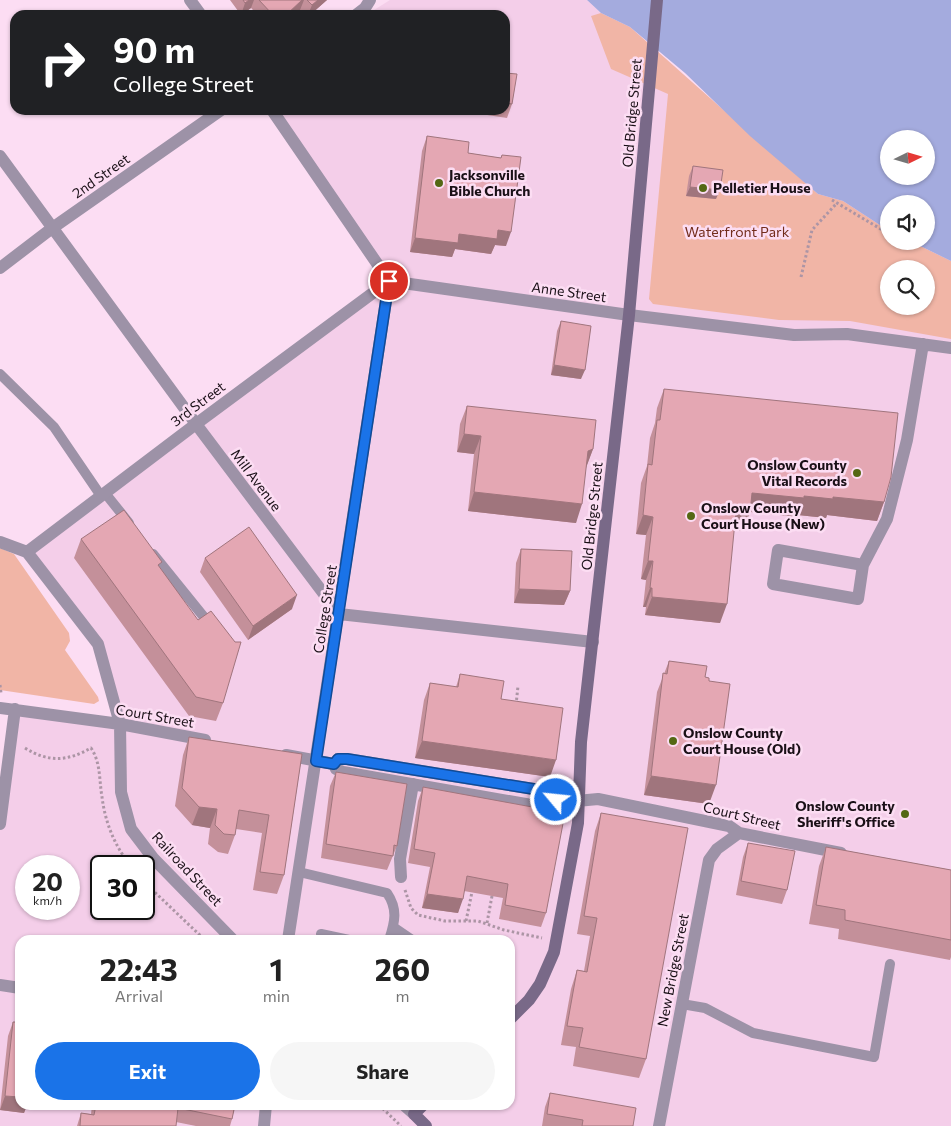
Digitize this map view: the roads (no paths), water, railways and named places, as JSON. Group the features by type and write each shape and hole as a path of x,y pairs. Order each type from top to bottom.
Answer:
{"main road":[{"name":"Old Bridge Street","path":"515,1014 529,1000 540,984 554,952 576,835 580,801 582,742 629,315 656,0"},
{"path":"418,1110 414,1114 426,1126"}],"street":[{"name":"2nd Street","path":"0,268 51,229 214,115"},
{"path":"275,115 389,281"},
{"name":"Mill Avenue","path":"0,156 51,229 339,614"},
{"name":"Anne Street","path":"389,281 629,315 794,335 847,334 951,348"},
{"name":"3rd Street","path":"27,552 389,281"},
{"name":"College Street","path":"289,935 389,281"},
{"path":"864,565 778,550 773,584 858,599 864,565 887,519 906,440 923,344"},
{"path":"0,542 27,552"},
{"name":"Railroad Street","path":"27,552 98,644 120,724 121,792 131,829 153,858 228,935"},
{"path":"339,614 593,642"},
{"name":"Court Street","path":"0,708 120,724 214,742"},
{"path":"0,824 15,710"},
{"name":"Court Street","path":"271,752 334,764"},
{"name":"Court Street","path":"334,764 338,759 347,759 436,773 549,792 555,796 556,800"},
{"name":"Court Street","path":"334,764 336,769 343,772 543,807 550,806 556,800 580,801 598,799 729,826 739,833 856,856"},
{"path":"401,877 400,859 413,784"},
{"name":"New Bridge Street","path":"659,1126 709,860 717,849 739,833"},
{"path":"0,985 15,987"},
{"path":"264,1126 266,1110"},
{"path":"410,1110 414,1114"}],"lane":[{"path":"0,374 54,427 103,495 134,530"},
{"path":"145,544 218,634"},
{"path":"396,781 398,767"},
{"path":"433,788 436,773"},
{"path":"472,794 474,780"},
{"path":"509,801 512,786"},
{"path":"299,872 387,893 395,904 391,935"},
{"path":"393,927 405,935"},
{"path":"321,934 326,935"},
{"path":"682,1004 705,1008 753,1034 874,1058 890,964"}],"water":[{"path":"587,0 951,0 951,261 928,250 935,250 935,195 880,195 880,225 843,201 818,194 750,136 685,73 630,27 601,13"}],"place":[{"name":"Jacksonville Bible Church","path":"439,183"},
{"name":"Pelletier House","path":"703,188"},
{"name":"Onslow County Vital Records","path":"857,473"},
{"name":"Onslow County Court House (New)","path":"691,516"},
{"name":"Onslow County Court House (Old)","path":"673,741"},
{"name":"Onslow County Sheriff's Office","path":"905,814"}],"park label":[{"name":"Waterfront Park","path":"737,232"}]}
